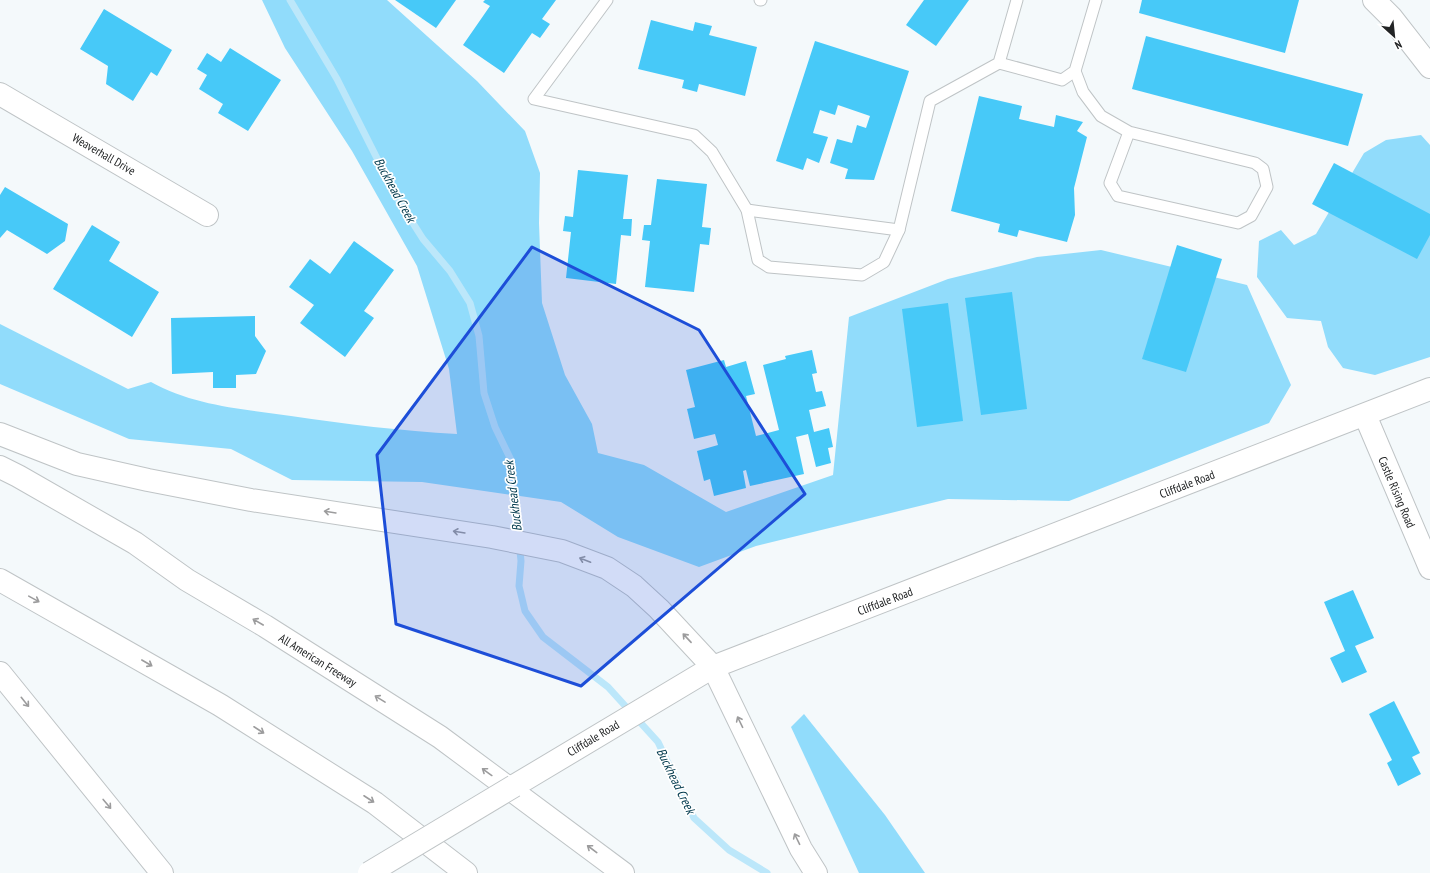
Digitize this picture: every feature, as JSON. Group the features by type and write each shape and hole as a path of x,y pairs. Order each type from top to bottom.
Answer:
{"main road":[{"path":"1374,0 1391,17 1430,67"},
{"name":"Weaverhall Drive","path":"0,94 207,214"},
{"name":"Cliffdale Road","path":"370,873 713,667 1430,389"},
{"name":"Castle Rising Road","path":"1365,415 1430,568"},
{"path":"0,434 77,464 148,480 251,500 492,537 562,551 606,568 634,586 659,608 713,667 801,849 816,873"},
{"name":"All American Freeway","path":"0,467 135,543 187,580 265,626 440,737 623,873"},
{"path":"0,580 220,705 375,803 466,873"},
{"path":"0,673 162,873"}],"lane":[{"path":"607,0 534,99 694,136 712,152 747,210 758,260 769,267 862,275 884,262 899,230 930,101 999,63 1062,80 1075,71"},
{"path":"999,63 1017,0"},
{"path":"1096,0 1075,71 1083,92 1101,116 1129,132 1255,163 1263,169 1267,187 1251,216 1238,223 1118,196 1110,183 1129,132"},
{"path":"747,210 899,230"}],"highlighted area":[{"path":"532,247 699,330 805,494 581,686 396,624 377,455"}],"shaded area":[{"path":"262,0 387,0 477,81 525,131 540,173 539,223 542,303 565,375 592,424 598,453 644,465 726,512 833,475 849,317 948,279 1037,257 1101,250 1247,285 1291,385 1269,423 1069,501 948,499 756,546 699,567 618,537 561,502 422,482 292,480 231,449 129,439 0,384 0,324 128,389 151,382 184,396 219,405 332,422 457,434 449,369 417,266 352,151 285,48"},
{"path":"1421,135 1430,145 1430,357 1375,375 1343,368 1328,347 1321,321 1287,318 1257,277 1259,241 1281,230 1294,245 1316,234 1364,153 1386,140"},
{"path":"804,714 885,815 925,873 859,873 791,727"}],"building":[{"path":"395,0 456,0 436,28"},
{"path":"485,0 556,0 542,19 550,24 540,38 532,33 504,73 463,45 490,6 483,2"},
{"path":"924,0 969,0 936,46 906,25"},
{"path":"1142,0 1299,0 1285,53 1139,13"},
{"path":"104,9 172,50 157,76 151,72 133,101 106,84 108,66 80,49"},
{"path":"651,20 693,31 695,22 712,26 709,35 757,47 745,96 699,84 697,92 682,88 684,80 638,69"},
{"path":"1146,36 1363,94 1348,146 1132,89"},
{"path":"815,41 909,71 874,180 845,179 848,169 830,163 837,139 852,143 857,125 866,128 870,116 838,105 835,115 820,110 813,133 828,137 819,163 807,158 803,170 776,161"},
{"path":"230,48 281,80 248,131 218,113 223,104 199,89 207,75 197,69 207,53 221,62"},
{"path":"979,96 1022,106 1019,119 1054,127 1056,115 1083,122 1077,131 1087,137 1074,188 1075,215 1067,242 1019,230 1017,237 998,232 1000,224 951,211"},
{"path":"1334,163 1430,214 1430,235 1417,259 1312,204"},
{"path":"578,170 628,175 623,219 632,219 631,236 621,235 616,284 566,278 571,232 563,231 565,216 573,217"},
{"path":"657,179 707,184 702,227 711,228 709,245 700,244 694,292 645,287 650,241 642,240 644,225 651,225"},
{"path":"5,187 68,224 65,241 47,254 7,230 0,238 0,195"},
{"path":"92,225 120,242 109,261 159,292 132,337 53,289"},
{"path":"354,241 394,270 364,311 374,318 345,357 300,323 314,305 289,287 310,259 330,274"},
{"path":"1177,245 1222,259 1186,372 1142,359"},
{"path":"1012,292 1027,409 981,415 965,298"},
{"path":"948,303 963,421 917,427 902,309"},
{"path":"255,316 255,336 266,351 256,374 236,375 236,388 213,388 213,372 172,374 171,318"},
{"path":"812,350 817,373 812,374 816,392 822,391 826,406 809,410 814,432 829,428 833,447 828,448 831,463 816,467 808,434 796,437 804,474 750,486 746,470 743,471 746,488 714,496 710,479 704,481 697,451 718,445 715,434 694,439 687,409 695,407 686,370 724,360 726,367 746,361 755,394 746,396 756,436 779,430 763,365 786,359 785,356"},
{"path":"1353,590 1374,638 1355,646 1367,672 1342,683 1330,658 1345,651 1324,602"},
{"path":"1394,701 1420,753 1412,757 1421,774 1398,786 1387,763 1392,760 1369,714"}],"waterway":[{"name":"Buckhead Creek","path":"290,0 337,79 397,198 423,239 450,271 470,303 479,336 484,393 495,427 511,460 521,561 519,586 525,611 543,637 608,687 658,742 694,818 729,850 767,873"}]}
